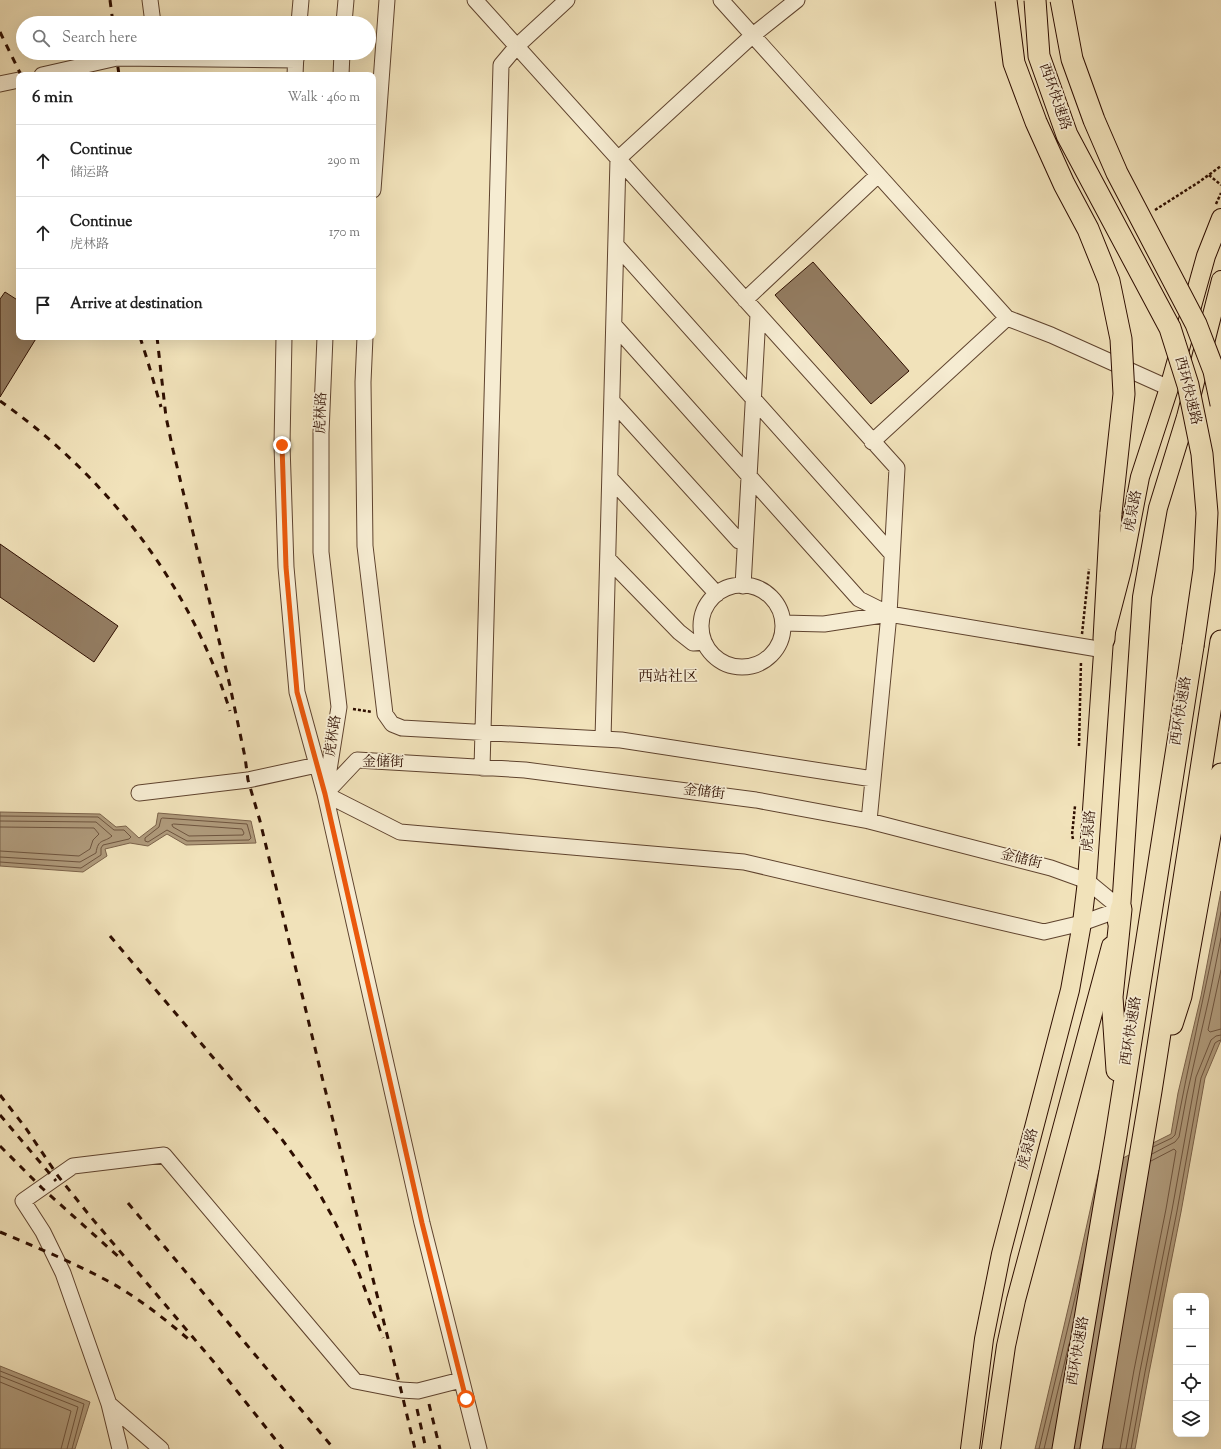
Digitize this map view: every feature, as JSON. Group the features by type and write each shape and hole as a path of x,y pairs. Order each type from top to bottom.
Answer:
{"highway":[{"path":"1006,0 1014,63 1036,122 1064,184 1088,230 1109,281 1121,339 1124,394 1111,513 1104,644"},
{"name":"西环快速路","path":"1035,0 1039,56 1067,135 1170,328 1188,385 1202,454 1206,513 1204,570 1193,646 1116,1136 1063,1449"},
{"name":"西环快速路","path":"1061,0 1072,59 1094,120 1117,174 1196,324 1214,371 1221,404"},
{"name":"西环快速路","path":"1091,1449 1151,1091 1220,647"},
{"path":"1151,1091 1181,996 1221,774"},
{"path":"1120,1106 1112,997 1121,909"}],"main road":[{"name":"虎泉路","path":"970,1449 984,1339 1001,1254 1070,990 1082,923 1087,881 1104,644 1122,570 1140,477 1169,388 1206,256 1221,218"},
{"name":"虎泉路","path":"992,1449 1006,1346 1016,1300 1121,909 1142,597 1158,508 1186,417 1221,280"}],"street":[{"path":"150,0 152,16"},
{"path":"300,16 301,0"},
{"path":"345,16 346,0"},
{"path":"376,149 387,0"},
{"path":"475,0 896,468 890,614 869,821"},
{"path":"482,768 501,65 517,46 567,0"},
{"path":"721,0 1007,318 1051,335 1169,388"},
{"path":"603,739 618,158 753,35 797,0"},
{"path":"55,72 108,60"},
{"path":"237,60 296,63"},
{"path":"341,72 342,60"},
{"path":"0,84 16,81"},
{"path":"745,300 878,175"},
{"path":"616,245 892,554"},
{"path":"743,586 758,315"},
{"path":"872,442 1007,318"},
{"path":"614,326 859,599 890,614"},
{"name":"虎林路","path":"284,340 282,445 286,567 297,692 325,794"},
{"name":"虎林路","path":"325,340 321,433 321,552 339,707 325,794"},
{"path":"365,340 362,382 365,546 385,714 392,724 402,728 483,731 621,740 873,779"},
{"path":"612,401 739,541 745,544"},
{"path":"610,478 717,594"},
{"path":"608,559 680,632 693,643 704,642"},
{"path":"734,586 747,586 760,590 772,598 779,609 783,623 782,636 776,649 767,659 755,666 742,668 729,665 717,659 708,649 702,637 700,624 703,611 710,600 717,594 734,586"},
{"path":"783,623 824,624 890,614 1104,644"},
{"name":"金储街","path":"325,794 357,760 525,770 756,800 869,821 1051,868 1087,881 1121,909"},
{"path":"139,793 248,780 317,765"},
{"path":"325,794 400,832 744,862 1044,932 1082,923 1121,909"},
{"path":"325,794 422,1223 479,1449"},
{"path":"120,1449 109,1404 63,1273 43,1232 23,1201 73,1166 164,1155 355,1381 401,1390 418,1391 461,1380"},
{"path":"109,1404 161,1449"}],"path":[{"path":"1209,175 1221,185"},
{"path":"339,707 385,714"}],"water":[{"path":"0,812 100,814 116,827 126,826 139,838 156,825 158,813 251,821 256,843 186,845 167,834 148,846 130,843 105,849 107,856 83,872 0,866"},
{"path":"1221,891 1221,1040 1205,1078 1181,1212 1135,1449 1035,1449 1099,1170 1171,1134 1178,1093 1201,996"},
{"path":"0,1366 90,1402 75,1449 0,1449"}],"building":[{"path":"813,262 909,371 871,404 775,295"},
{"path":"5,292 16,299 16,340 35,340 0,397 0,299"},
{"path":"0,544 118,626 94,662 0,597"}],"railway":[{"path":"110,0 112,16"},
{"path":"0,32 20,72"},
{"path":"117,60 119,72"},
{"path":"141,340 161,407"},
{"path":"157,340 166,417 230,686 245,757 248,780 260,821 415,1449"},
{"path":"0,401 39,431 76,464 110,499 140,537 168,578 193,620 213,665 230,711"},
{"path":"110,936 278,1134 311,1179 332,1216 357,1268 383,1338"},
{"path":"0,1095 25,1127 58,1176 213,1361 283,1449"},
{"path":"0,1115 56,1181"},
{"path":"0,1146 42,1188 121,1259"},
{"path":"128,1203 334,1449"},
{"path":"0,1232 93,1273 118,1287 151,1309 193,1343"},
{"path":"429,1404 440,1449"},
{"path":"417,1409 426,1449"}],"district":[{"name":"西站社区","path":"668,677"}],"route":[{"path":"282,445 286,567 297,692 325,794 422,1223 466,1399"}]}
